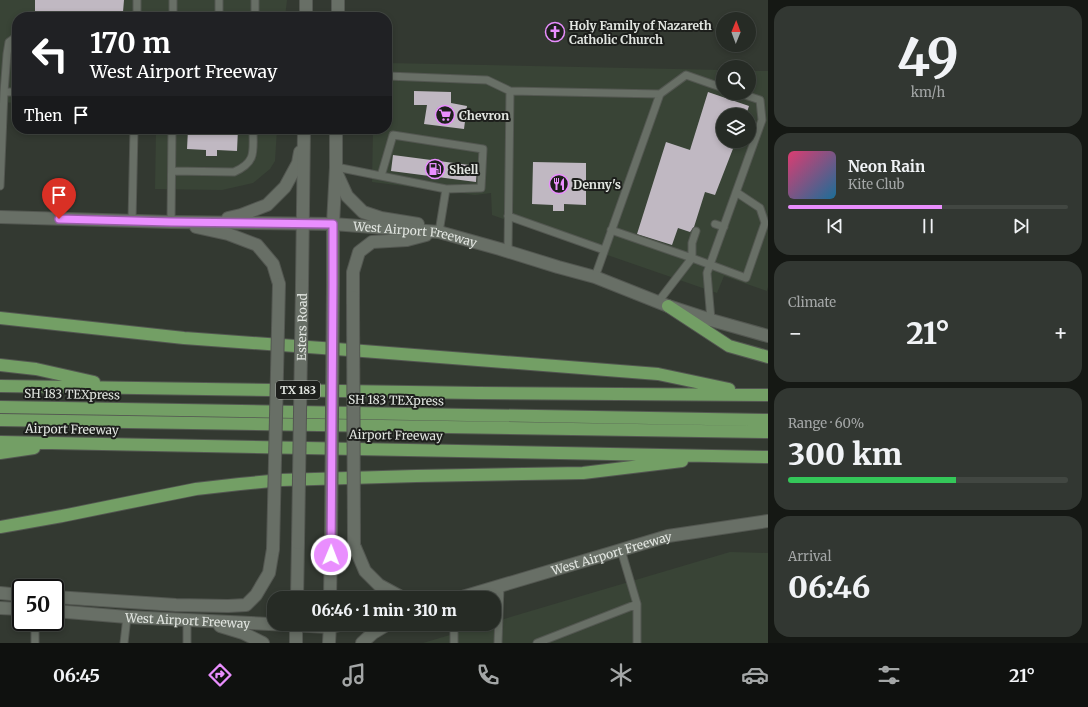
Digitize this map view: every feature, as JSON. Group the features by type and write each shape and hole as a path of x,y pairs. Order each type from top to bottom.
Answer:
{"highway":[{"path":"663,304 729,346 768,357"},
{"path":"0,318 184,338 658,374 754,395"},
{"path":"0,365 36,369 118,387"},
{"name":"TX 183","path":"0,386 486,394 768,395"},
{"name":"SH 183 TEXpress","path":"0,407 768,420"},
{"path":"0,420 768,432"},
{"name":"Airport Freeway","path":"0,442 768,457"},
{"path":"0,453 73,443"},
{"path":"0,527 196,489 240,484 305,479 583,473 728,456"}],"main road":[{"path":"306,0 306,12"},
{"path":"338,0 338,12"},
{"path":"213,222 241,215 267,205 285,187 298,163 303,134"},
{"name":"Esters Road","path":"297,591 304,224 304,134"},
{"path":"330,591 333,224 336,134"},
{"path":"336,167 338,177 346,196 363,212 381,218 421,224 439,232"},
{"name":"West Airport Freeway","path":"0,217 171,222 333,224 439,232 595,277 663,304 711,320 768,336"},
{"path":"64,598 176,605 246,605 256,595 269,573 273,549 279,284 273,264 257,245 228,234 171,222"},
{"path":"390,591 379,585 365,571 354,545 353,272 359,252 372,242 406,240 439,232"},
{"name":"West Airport Freeway","path":"483,591 668,536 768,521"},
{"path":"0,593 12,594"},
{"path":"0,608 12,609"},
{"name":"West Airport Freeway","path":"64,612 127,617 267,624"},
{"path":"204,621 243,633 263,643"},
{"path":"296,631 296,643"},
{"path":"329,643 330,631"},
{"path":"362,643 376,631"}],"lane":[{"path":"137,0 137,12"},
{"path":"173,0 173,12"},
{"path":"219,0 219,12"},
{"path":"255,12 256,0"},
{"path":"0,186 7,54 9,42 12,40"},
{"path":"392,76 487,80 510,91 660,94"},
{"path":"595,277 660,94 686,76 716,86"},
{"path":"508,251 510,91"},
{"path":"4,92 12,92"},
{"path":"711,320 707,273 762,120 760,100 756,99"},
{"path":"132,221 134,134"},
{"path":"171,222 172,134"},
{"path":"172,171 234,172 244,168 250,162 253,152 253,134"},
{"path":"336,167 380,176 446,189 481,188 483,149 393,135 380,176"},
{"path":"439,232 446,189"},
{"path":"611,230 746,278 765,223 760,208 736,192"},
{"path":"508,216 604,250"},
{"path":"715,224 724,227"},
{"path":"663,304 692,258 692,243 696,231"},
{"path":"621,550 637,604 637,643"},
{"path":"498,643 500,586"},
{"path":"536,643 637,604"},
{"path":"124,643 127,617"},
{"path":"187,620 187,643"},
{"path":"35,631 35,643"},
{"path":"454,631 454,643"}],"shaded area":[{"path":"0,0 287,0 286,12 12,12 12,103 0,102"},
{"path":"392,63 716,70 716,100 756,100 756,71 768,71 767,291 724,276 717,293 492,215 491,193 475,195 372,182 373,134 392,134"},
{"path":"156,134 277,134 275,161 270,169 253,183 222,190 155,189"},
{"path":"730,552 768,553 768,643 423,643 463,631 501,631 501,620"}],"building":[{"path":"35,0 124,0 123,12 35,12"},
{"name":"Chevron","path":"414,91 451,92 451,103 467,106 464,129 424,124 427,105 414,105"},
{"path":"708,92 716,95 716,100 731,100 749,106 748,108 716,108 716,148 733,148 715,195 705,192 694,227 690,232 678,228 672,245 637,234 666,142 690,150"},
{"path":"188,134 238,134 237,151 217,150 217,156 206,156 206,150 187,149"},
{"name":"Shell","path":"393,155 477,166 476,182 391,171"},
{"name":"Denny's","path":"533,162 586,163 586,205 564,204 564,211 553,211 553,205 532,204"}],"place":[{"name":"Holy Family of Nazareth Catholic Church","path":"555,32"},
{"name":"Chevron","path":"445,115"},
{"name":"Shell","path":"435,169"},
{"name":"Denny's","path":"559,184"}],"route":[{"path":"59,219 333,224 331,555"}]}
